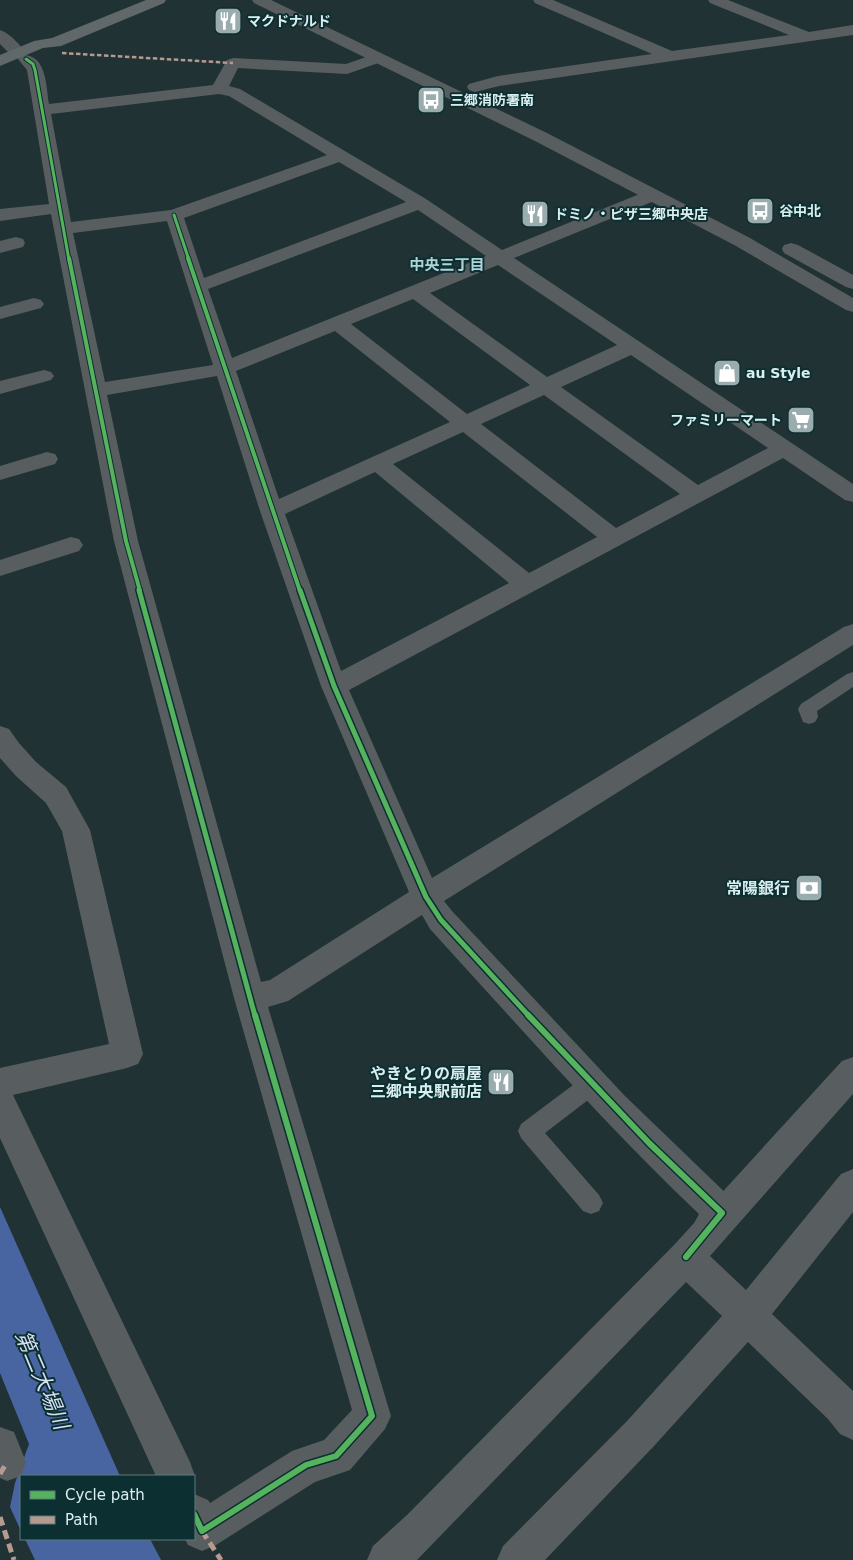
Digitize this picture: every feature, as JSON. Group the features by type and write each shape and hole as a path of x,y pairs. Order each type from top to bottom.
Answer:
{"main road":[{"path":"11,60 50,49 54,43 159,0"}],"street":[{"path":"259,0 541,137 743,242 853,306"},
{"path":"297,0 588,143"},
{"path":"540,0 668,56"},
{"path":"715,0 807,37"},
{"path":"475,87 498,81 853,30"},
{"path":"0,35 11,60 33,64 41,110 53,216 96,390 126,541 250,998 372,1416 336,1456 306,1465 202,1531 195,1516"},
{"path":"220,90 234,63 347,69 378,58"},
{"path":"41,110 220,90 234,92 420,203 853,495"},
{"path":"0,215 174,215 339,156"},
{"path":"96,390 224,370 653,195"},
{"path":"198,288 420,203"},
{"path":"174,215 224,370 334,686 426,897 441,920 593,1083 676,1171 722,1213 686,1257"},
{"path":"776,240 853,283"},
{"path":"416,292 696,494"},
{"path":"0,313 34,304"},
{"path":"338,324 612,537"},
{"path":"272,511 633,346"},
{"path":"0,388 44,376"},
{"path":"334,686 612,537 784,449"},
{"path":"0,473 47,459"},
{"path":"378,463 525,583"},
{"path":"0,568 71,545"},
{"path":"250,998 277,992 426,897 853,633"},
{"path":"0,736 26,770 56,795 76,830 127,1054 0,1083"},
{"path":"387,1560 422,1528 686,1257 853,1071"},
{"path":"0,1102 176,1475"},
{"path":"517,1560 641,1433 748,1315 853,1185"},
{"path":"686,1257 841,1406 853,1421"}],"lane":[{"path":"809,717 807,709 853,678"},
{"path":"591,1203 529,1131 593,1083"}],"water":[{"name":"第二大場川","path":"0,1207 120,1475 20,1475 20,1529 10,1507 15,1483 29,1444 0,1373"},
{"path":"25,1540 151,1540 161,1560 35,1560"}],"marked path":[{"path":"62,53 233,63"},
{"path":"0,1474 7,1462"},
{"path":"0,1517 14,1560"},
{"path":"202,1531 221,1560"}],"cycle path":[{"path":"26,59 33,64 35,70 59,208 126,541 250,998 372,1416 336,1456 306,1465 202,1531 195,1516"},
{"path":"174,215 272,511 334,686 426,897 441,920 578,1070 649,1143 722,1213 686,1257"}],"place":[{"name":"マクドナルド","path":"228,21"},
{"name":"三郷消防署南","path":"431,100"},
{"name":"谷中北","path":"760,211"},
{"name":"ドミノ・ピザ三郷中央店","path":"535,214"},
{"name":"au Style","path":"727,373"},
{"name":"ファミリーマート","path":"801,420"},
{"name":"常陽銀行","path":"809,888"},
{"name":"やきとりの扇屋 三郷中央駅前店","path":"501,1082"}],"district":[{"name":"中央三丁目","path":"447,265"}]}
